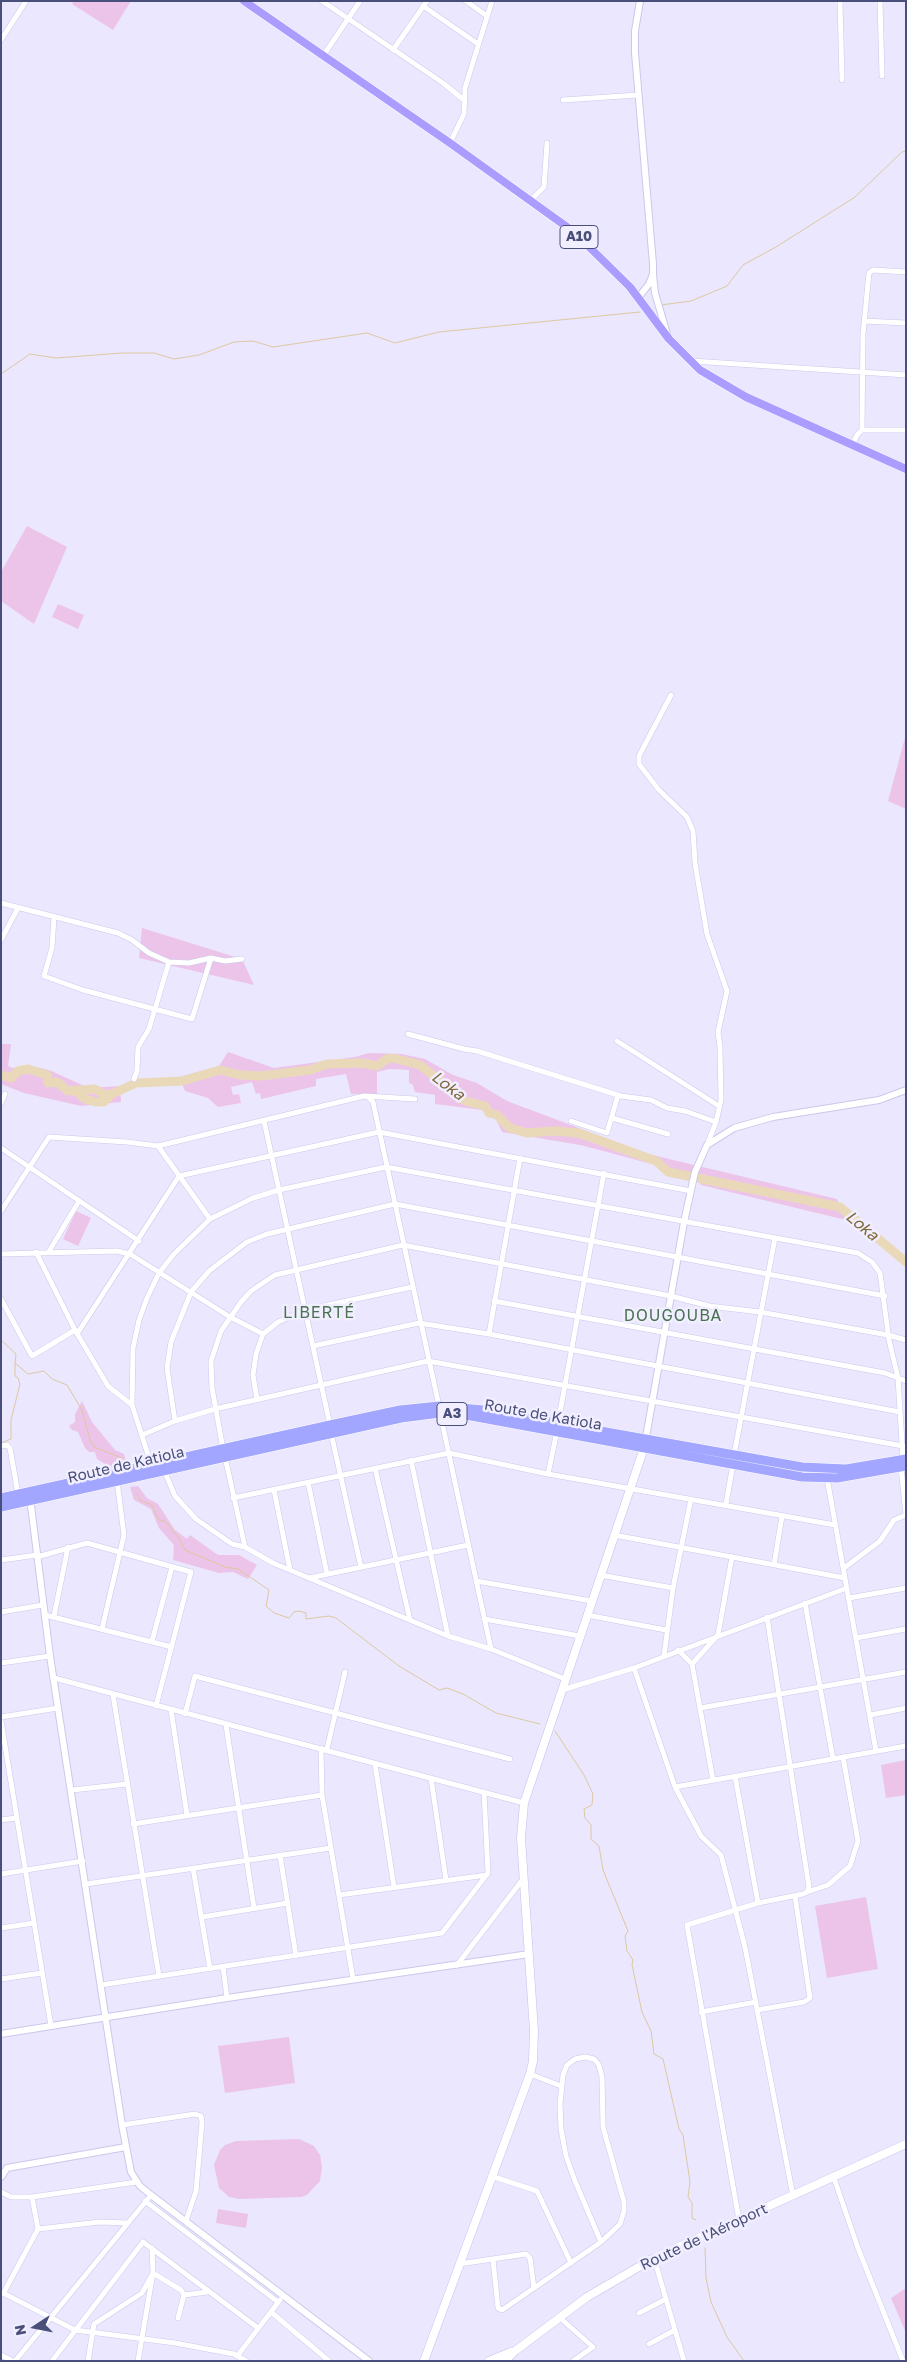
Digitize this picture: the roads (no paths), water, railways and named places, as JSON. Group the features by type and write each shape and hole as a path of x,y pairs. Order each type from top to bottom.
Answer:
{"highway":[{"name":"Route de Katiola","path":"1,1507 29,1496 153,1468 331,1429 440,1410 557,1427 733,1460 794,1476 827,1478 904,1463"},
{"name":"Route de Katiola","path":"1,1498 18,1494 29,1496 117,1481 153,1468 164,1470 224,1453"},
{"name":"Route de Katiola","path":"733,1460 835,1470 904,1463"}],"main road":[{"name":"A10","path":"244,1 450,143 574,232 612,269 638,298 668,339 689,361 734,391 906,469"},
{"path":"424,2361 530,2074 534,2031 521,1820 524,1803 645,1444"},
{"name":"Route de l'Aéroport","path":"505,2361 515,2351 587,2297 654,2258 906,2144"},
{"name":"Route de l'Aéroport","path":"490,2361 515,2351"}],"street":[{"path":"1,40 26,1"},
{"path":"322,1 443,83 465,101"},
{"path":"323,56 360,1"},
{"path":"466,1 487,16"},
{"path":"450,143 464,114 465,88 492,1"},
{"path":"640,1 635,31 638,95 653,274 658,307 668,339"},
{"path":"840,1 842,80"},
{"path":"880,1 882,76"},
{"path":"393,50 425,4 478,44"},
{"path":"563,100 638,95"},
{"path":"531,200 544,187 547,143"},
{"path":"862,430 862,372 868,273 873,270 906,272"},
{"path":"638,298 653,274"},
{"path":"864,321 906,323"},
{"path":"689,361 906,375"},
{"path":"853,444 857,435 862,430 906,430"},
{"path":"645,1444 666,1334 684,1222 695,1172 716,1122 719,1106 720,1046 718,1032 727,991 707,934 695,863 694,831 687,817 659,790 638,764 639,756 671,695"},
{"path":"1,903 118,933 132,940 154,956 169,962 189,962 211,958 225,961 242,959"},
{"path":"1,940 18,908"},
{"path":"54,917 52,948 44,976 82,990 192,1019 211,958"},
{"path":"134,1079 137,1071 138,1047 149,1029 169,962"},
{"path":"408,1034 464,1050 477,1051 618,1095 651,1100 667,1108 685,1111 716,1122"},
{"path":"617,1041 719,1106"},
{"path":"707,1145 734,1128 765,1119 879,1100 906,1090"},
{"path":"1,1103 5,1094"},
{"path":"571,1121 607,1133 618,1095"},
{"path":"1,1211 50,1138 127,1142 158,1146 368,1097 384,1096 415,1099"},
{"path":"368,1097 373,1102 419,1323 440,1410 491,1649"},
{"path":"612,1118 668,1134"},
{"path":"264,1121 361,1567"},
{"path":"1,1299 32,1356 76,1332 139,1241 180,1176 379,1132 691,1191"},
{"path":"158,1146 210,1219"},
{"path":"1,1148 139,1241"},
{"path":"489,1334 520,1158"},
{"path":"153,1468 132,1405 133,1348 139,1320 160,1273 174,1254 210,1219 236,1206 279,1190 386,1166 858,1253 878,1268 885,1296 888,1335 898,1378 906,1515 894,1520 880,1541 844,1568"},
{"path":"548,1474 604,1174"},
{"path":"48,1253 79,1201"},
{"path":"174,1421 168,1387 169,1355 177,1323 191,1292 210,1271 230,1253 248,1242 287,1228 395,1204 885,1296"},
{"path":"726,1504 774,1238"},
{"path":"245,1547 215,1409 210,1374 211,1361 221,1331 230,1316 251,1291 275,1275 296,1268 403,1245 671,1296 713,1306 760,1312 888,1335 906,1340"},
{"path":"36,1252 76,1332 108,1386 132,1405"},
{"path":"1,1254 36,1252 117,1252 130,1254 230,1316 263,1334"},
{"path":"257,1399 254,1365 263,1334 278,1322 305,1310 412,1287"},
{"path":"494,1301 885,1373 906,1381"},
{"path":"312,1346 419,1323 489,1334 658,1368 748,1382 900,1412"},
{"path":"142,1434 174,1421 215,1409 428,1361 653,1403 902,1446"},
{"path":"1,1446 7,1445 10,1448 18,1494"},
{"path":"233,1498 449,1453 548,1474 726,1504 835,1525"},
{"path":"411,1460 432,1552 448,1636"},
{"path":"375,1468 410,1620"},
{"path":"164,1470 175,1496 196,1518 232,1544 245,1547 308,1578 448,1636 491,1649 565,1679"},
{"path":"827,1478 876,1751"},
{"path":"102,1629 122,1551 124,1528 117,1481"},
{"path":"308,1482 327,1574"},
{"path":"274,1490 290,1570"},
{"path":"29,1496 50,1656 128,2162 137,2182 151,2195 369,2361"},
{"path":"664,1656 666,1630 690,1499"},
{"path":"774,1565 782,1516"},
{"path":"614,1534 845,1578"},
{"path":"1,1560 37,1556 88,1542 192,1573 156,1706"},
{"path":"308,1578 468,1545"},
{"path":"54,1616 68,1547"},
{"path":"692,1664 718,1636 732,1557"},
{"path":"152,1641 172,1567"},
{"path":"600,1575 673,1588"},
{"path":"476,1582 592,1601"},
{"path":"561,1690 634,1668 847,1588"},
{"path":"849,1598 906,1588"},
{"path":"806,1603 834,1759"},
{"path":"1,1612 44,1605"},
{"path":"587,1614 666,1630"},
{"path":"45,1615 172,1647"},
{"path":"767,1617 792,1767 809,1887 807,1892"},
{"path":"484,1619 580,1636"},
{"path":"856,1638 906,1629"},
{"path":"678,1650 692,1664 713,1780"},
{"path":"1,1663 50,1656"},
{"path":"634,1668 675,1787 701,1836 722,1855 756,2002 793,2196"},
{"path":"345,1672 324,1748 322,1795 354,1979"},
{"path":"700,1708 906,1672"},
{"path":"185,1714 196,1676 510,1759"},
{"path":"54,1678 185,1714 324,1748 375,1764 524,1803"},
{"path":"114,1695 133,1824 159,1976"},
{"path":"1,1717 58,1708"},
{"path":"870,1714 906,1708"},
{"path":"171,1710 187,1815"},
{"path":"1,1721 51,2026"},
{"path":"226,1724 254,1908"},
{"path":"675,1787 906,1746"},
{"path":"739,2220 687,1925 758,1903 795,1896 828,1885 850,1866 858,1841 843,1757"},
{"path":"375,1764 394,1887"},
{"path":"1,1770 9,1769"},
{"path":"735,1776 758,1903"},
{"path":"431,1778 446,1880"},
{"path":"72,1790 127,1784"},
{"path":"101,1985 442,1933 487,1875 484,1792"},
{"path":"133,1824 322,1795"},
{"path":"1,1820 16,1818"},
{"path":"86,1884 331,1848"},
{"path":"280,1856 296,1956"},
{"path":"1,1874 83,1861"},
{"path":"193,1868 210,1968"},
{"path":"339,1895 487,1875"},
{"path":"457,1965 524,1879"},
{"path":"757,2010 804,2002 810,1998 795,1896"},
{"path":"202,1917 288,1903"},
{"path":"1,1928 34,1923"},
{"path":"1,2034 106,2016 529,1954"},
{"path":"223,1967 227,1998"},
{"path":"1,1979 42,1973"},
{"path":"701,2012 756,2002"},
{"path":"492,2259 500,2310 571,2264 601,2242 616,2230 624,2211 622,2192 603,2128 602,2076 599,2065 594,2059 585,2057 575,2059 567,2065 561,2086 561,2129 566,2156 575,2182 601,2242"},
{"path":"530,2074 561,2086"},
{"path":"122,2125 196,2114 200,2116 202,2122 196,2191 186,2221"},
{"path":"1,2177 7,2168 126,2147"},
{"path":"491,2176 537,2191 571,2264"},
{"path":"834,2178 858,2248 903,2361"},
{"path":"1,2192 11,2197 32,2197 137,2182"},
{"path":"1,2355 14,2361 126,2222 151,2195"},
{"path":"32,2197 38,2229 2,2293 48,2318 75,2330 141,2338 238,2355 246,2361"},
{"path":"145,2201 278,2302"},
{"path":"38,2229 100,2222 126,2222"},
{"path":"52,2361 142,2243 152,2248 207,2292 258,2328"},
{"path":"138,2361 153,2273 152,2248"},
{"path":"459,2264 528,2255 534,2288"},
{"path":"654,2258 683,2360"},
{"path":"153,2273 181,2290 184,2295 178,2318"},
{"path":"88,2361 94,2324 142,2293 153,2273"},
{"path":"184,2295 207,2292"},
{"path":"238,2355 284,2296"},
{"path":"639,2313 666,2299"},
{"path":"270,2312 329,2361"},
{"path":"559,2318 593,2347 573,2361"},
{"path":"649,2344 675,2330"}],"waterway":[{"path":"661,305 691,301 727,286 743,265 776,247 855,197 902,152 906,151"},
{"path":"1,374 30,354 56,358 122,353 154,353 174,359 199,355 234,342 253,341 273,347 367,333 395,343 439,332 640,312"},
{"name":"Loka","path":"1,1075 11,1078 18,1071 28,1069 47,1075 48,1083 57,1082 68,1091 95,1089 105,1095 112,1094 136,1083 182,1081 220,1070 240,1075 261,1076 310,1070 327,1064 361,1063 377,1066 387,1059 393,1058 420,1065 465,1101 485,1106 489,1113 497,1115 510,1128 527,1133 554,1131 579,1133 656,1161 668,1172 840,1207 906,1262"},
{"path":"75,1090 85,1099 96,1102 104,1102 112,1094"},
{"path":"1,1340 16,1354 15,1363 28,1374 44,1371 52,1379 67,1385 82,1410 90,1440 94,1447 122,1458"},
{"path":"1,1443 11,1439 11,1420 20,1384 15,1376 15,1363"},
{"path":"137,1494 140,1500 152,1505 159,1520 165,1521 180,1540 185,1550 225,1567 238,1569 269,1590 266,1606 274,1613 289,1618 294,1612 299,1611 306,1613 306,1619 329,1616 336,1618 399,1666 439,1690 447,1688 463,1694 496,1713 540,1724"},
{"path":"555,1731 584,1775 593,1794 592,1805 584,1809 585,1818 591,1825 591,1839 599,1846 603,1870 628,1931 625,1936 627,1951 633,1960 632,1965 642,2012 651,2031 654,2054 663,2059 679,2129 683,2135 690,2182 688,2197 692,2203 692,2218 696,2220"},
{"path":"705,2248 706,2278 711,2302 727,2337 744,2361"}],"district":[{"name":"LIBERTÉ","path":"319,1313"},
{"name":"DOUGOUBA","path":"673,1316"}]}
